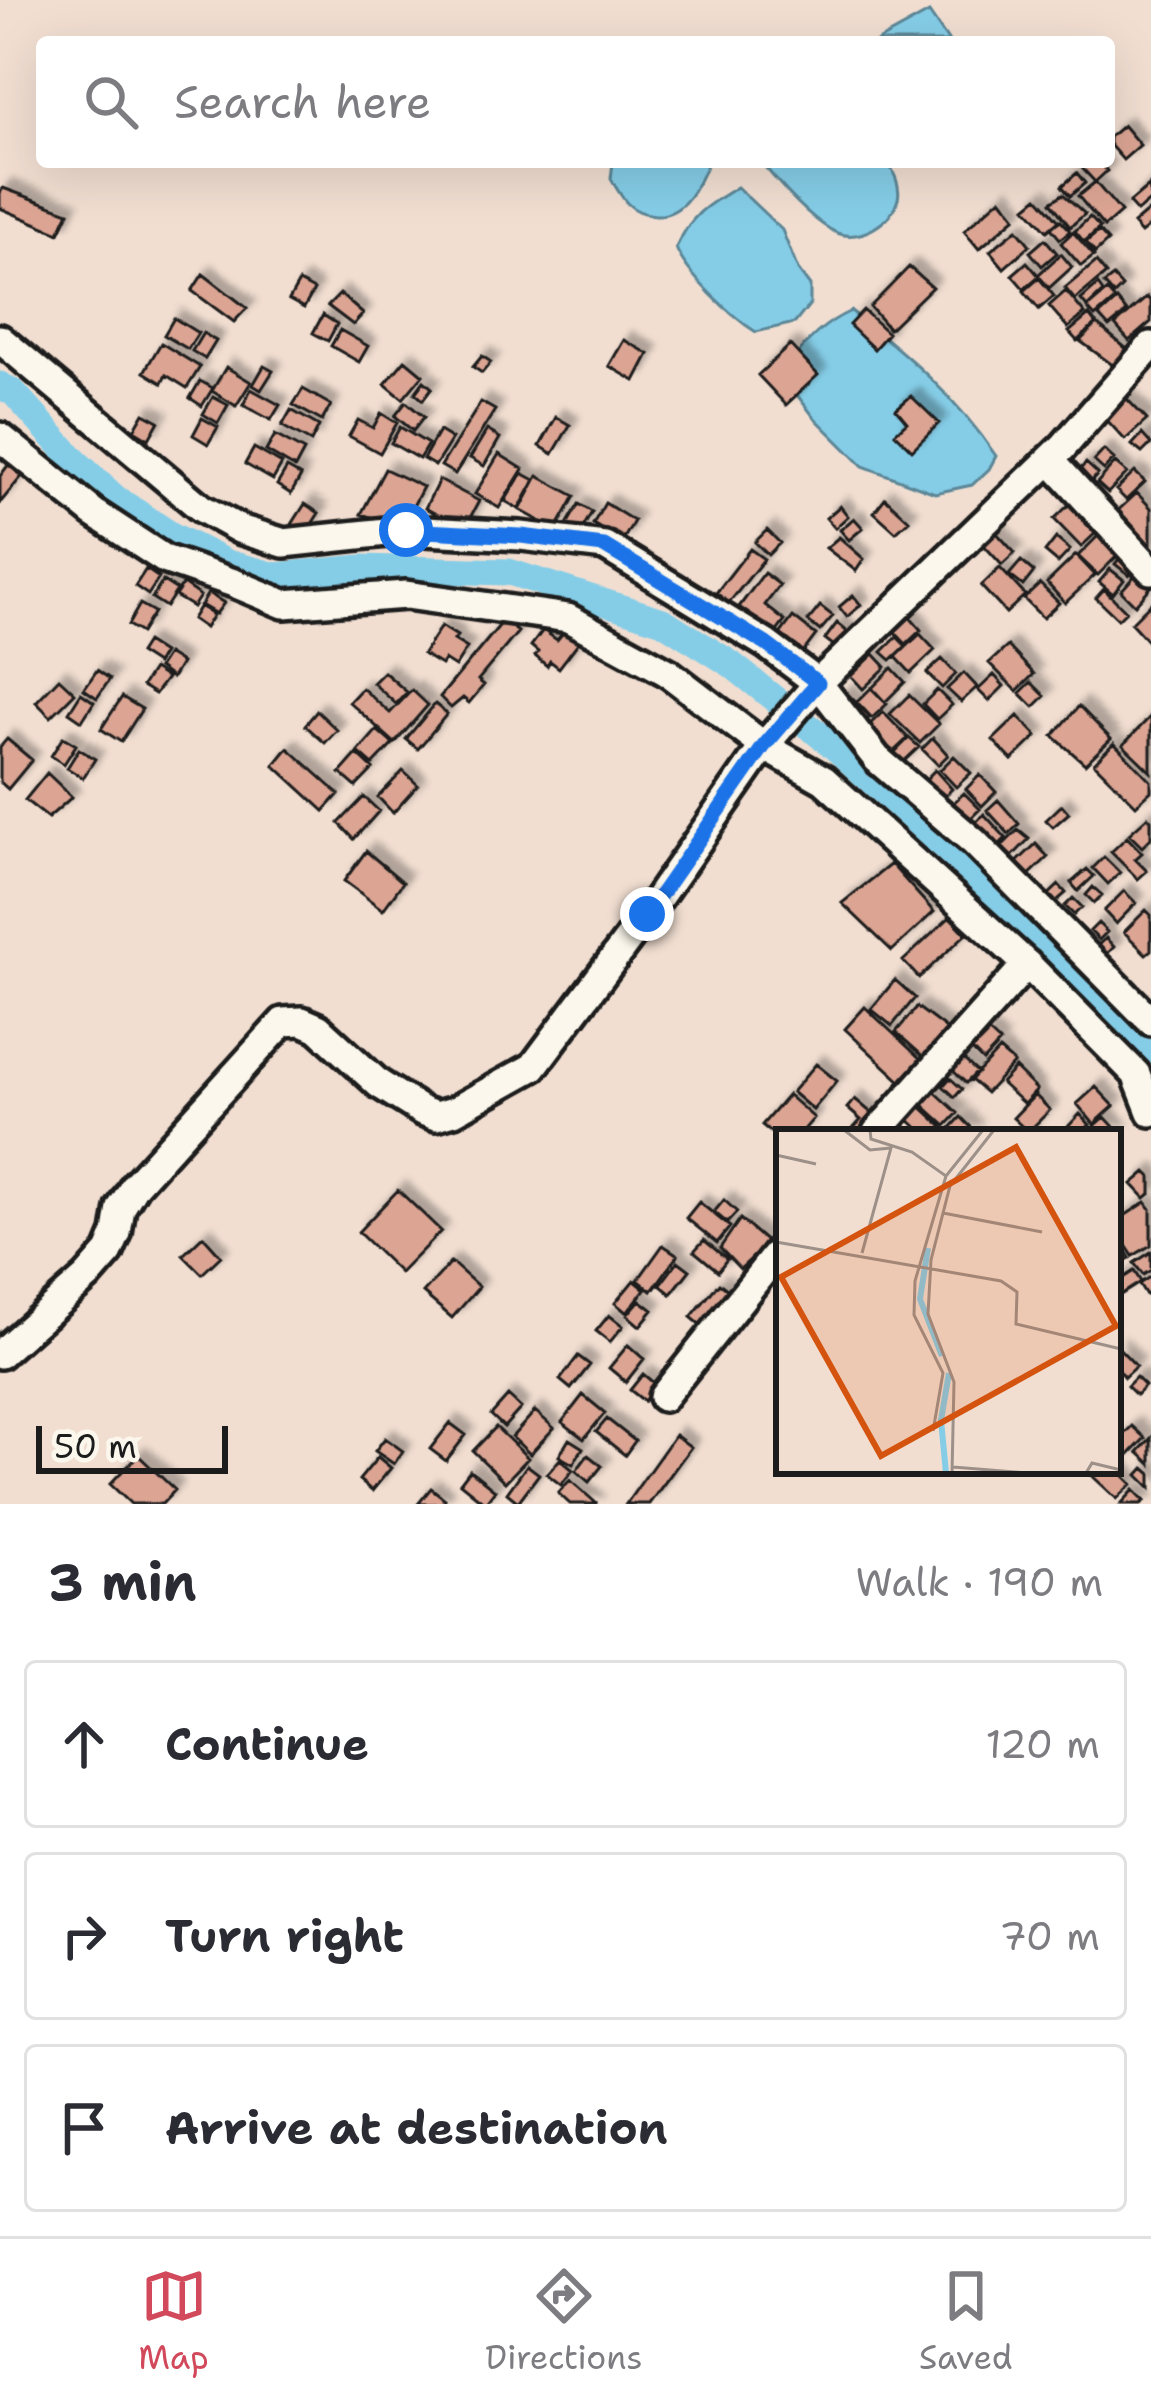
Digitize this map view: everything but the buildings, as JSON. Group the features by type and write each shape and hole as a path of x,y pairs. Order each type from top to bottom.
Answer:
{"street":[{"path":"0,339 202,508 239,529 284,543 406,530 604,546 766,644 818,683 877,758 974,842 1151,1021"},
{"path":"0,1354 109,1252 121,1208 135,1185 283,1022 302,1021 318,1028 379,1084 436,1116 454,1112 533,1067 764,746 818,683 1050,460 1151,346"},
{"path":"0,437 94,513 164,559 284,604 406,595 568,618 667,671 764,746 824,780 1027,964 1136,1074 1151,1112"},
{"path":"1050,460 1151,570"},
{"path":"881,1129 1027,964"},
{"path":"663,1397 776,1255"}],"water":[{"path":"929,13 945,36 887,36"},
{"path":"612,168 705,168 682,205 665,214 637,210 611,179"},
{"path":"766,168 890,168 899,189 889,216 855,235 837,233 798,203"},
{"path":"737,187 782,230 810,286 810,304 795,323 756,332 711,294 676,248 701,212"},
{"path":"851,311 930,378 996,456 972,485 935,493 863,466 797,395 789,366 816,334"}],"waterway":[{"path":"0,385 14,393 115,498 171,535 227,563 276,576 362,568 509,572 663,621 731,664 837,749 1060,953 1151,1049"}],"route":[{"path":"406,530 604,546 766,644 818,683 764,746 647,914"}]}
